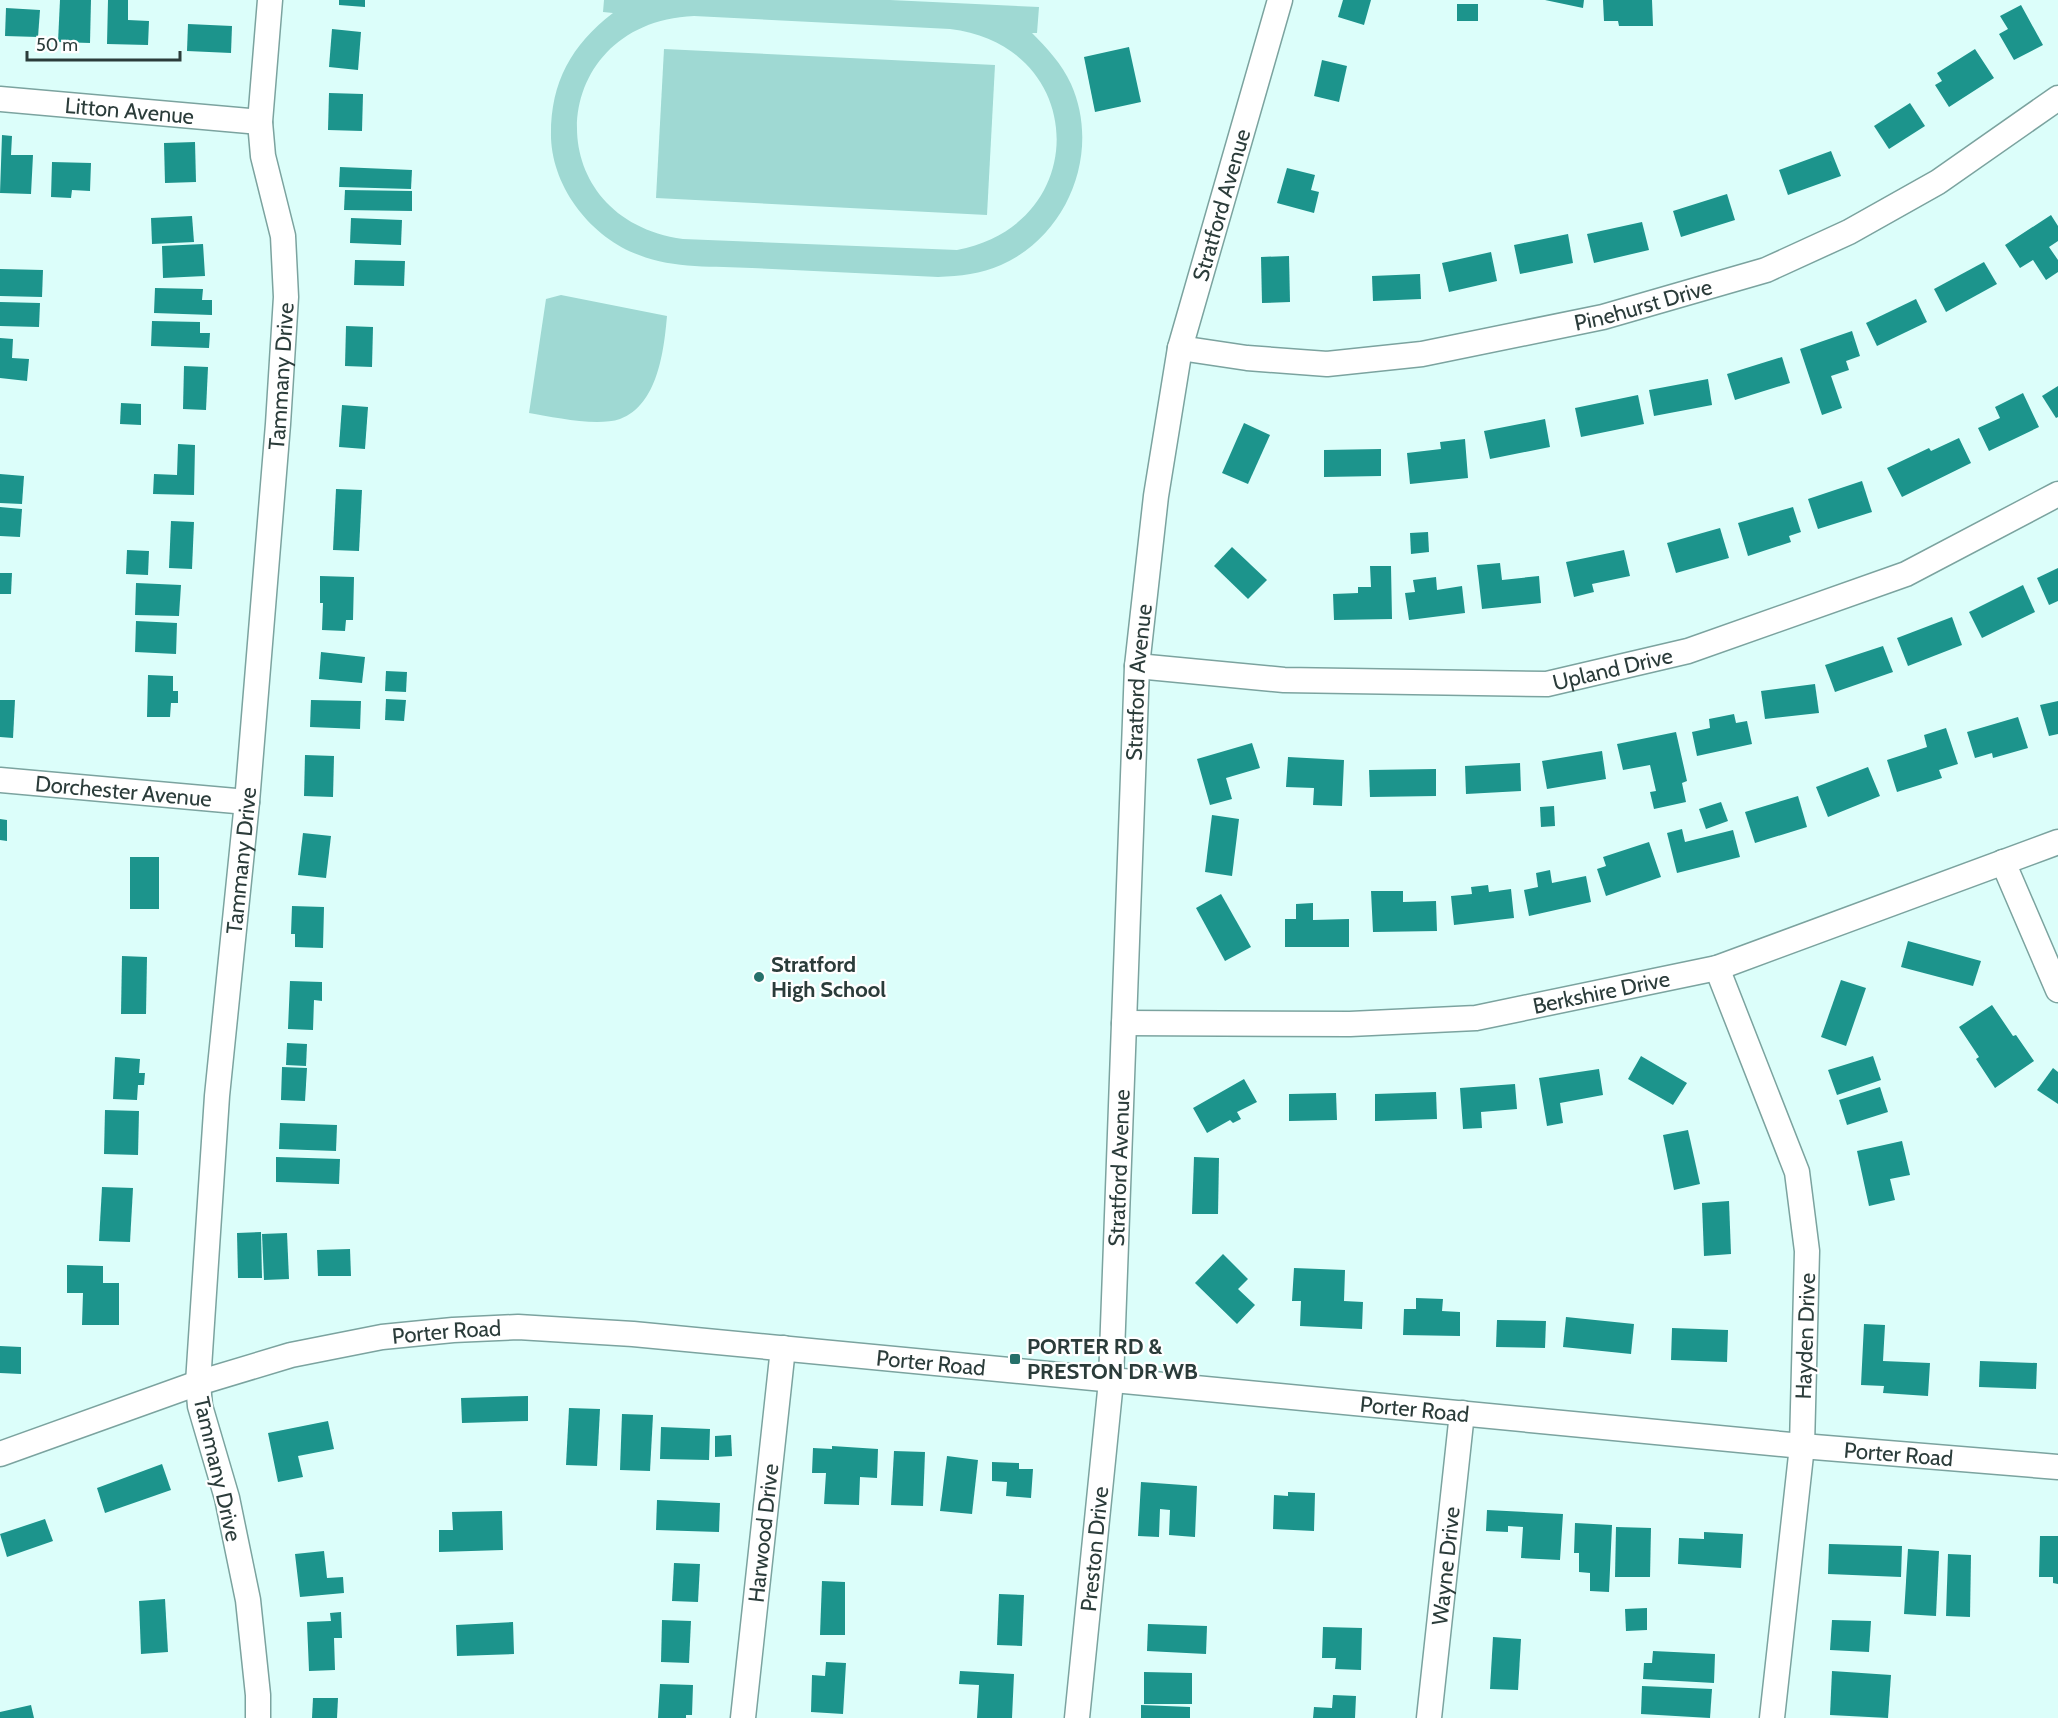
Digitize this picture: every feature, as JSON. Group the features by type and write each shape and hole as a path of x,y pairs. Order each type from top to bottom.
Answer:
{"street":[{"name":"Tammany Drive","path":"258,1718 258,1695 248,1600 226,1498 200,1406 198,1383 217,1096 247,802 277,436 285,297 283,237 263,156 260,122 270,0"},
{"name":"Stratford Avenue","path":"1111,1381 1137,666 1156,496 1180,348 1280,0"},
{"name":"Pinehurst Drive","path":"1180,348 1247,358 1327,364 1422,354 1603,317 1755,274 1849,232 1938,182 2058,98"},
{"name":"Litton Avenue","path":"0,99 260,122"},
{"name":"Upland Drive","path":"1137,666 1284,680 1547,684 1688,651 1906,574 2058,494"},
{"name":"Dorchester Avenue","path":"0,780 247,802"},
{"name":"Berkshire Drive","path":"1124,1023 1350,1024 1476,1018 1717,968 2058,842"},
{"path":"2003,862 2058,990"},
{"name":"Hayden Drive","path":"1717,968 1797,1172 1807,1251 1802,1446 1772,1718"},
{"name":"Porter Road","path":"0,1454 198,1383 291,1355 382,1337 518,1327 633,1334 1802,1446 2058,1467"},
{"name":"Harwood Drive","path":"743,1718 783,1348"},
{"name":"Preston Drive","path":"1077,1718 1111,1381"},
{"name":"Wayne Drive","path":"1429,1718 1462,1413"}],"shaded area":[{"path":"604,0 890,0 1039,7 1037,33 1032,33 1049,50 1063,70 1071,84 1079,110 1082,136 1080,163 1073,188 1061,212 1045,233 1025,251 1001,265 970,274 938,277 695,266 666,263 639,255 606,237 591,224 567,193 553,157 552,118 559,83 574,53 585,39 613,13 603,12","holes":["694,16 950,29 996,42 1029,67 1049,99 1057,136 1051,173 1033,207 1002,234 957,250 683,239 635,224 601,197 582,161 577,122 586,84 609,51 645,26"]},
{"path":"664,49 995,65 987,215 656,198"},
{"path":"561,295 667,316 657,375 643,402 633,412 620,419 599,422 529,413 546,299"}],"building":[{"path":"60,0 91,0 90,43 58,42"},
{"path":"108,0 128,0 128,20 149,21 148,45 107,44"},
{"path":"339,0 365,0 365,7 339,5"},
{"path":"1343,0 1371,0 1364,25 1338,17"},
{"path":"1545,0 1584,0 1583,8"},
{"path":"1603,0 1652,0 1653,26 1619,26 1618,21 1604,21"},
{"path":"1457,4 1478,4 1478,21 1457,21"},
{"path":"2021,5 2043,45 2014,60 1999,34 2008,29 2000,16"},
{"path":"6,8 40,10 38,37 5,36"},
{"path":"188,24 232,26 231,53 187,51"},
{"path":"332,29 361,32 358,70 329,67"},
{"path":"1129,47 1141,102 1095,112 1084,57"},
{"path":"1975,49 1994,78 1949,107 1935,85 1942,81 1937,73"},
{"path":"1322,60 1347,66 1339,102 1314,96"},
{"path":"329,93 363,94 362,131 328,130"},
{"path":"1910,103 1925,126 1889,149 1874,126"},
{"path":"2,135 12,136 11,155 33,155 31,194 0,193"},
{"path":"195,142 196,182 165,183 164,143"},
{"path":"1831,151 1841,176 1788,195 1779,170"},
{"path":"52,162 91,163 90,191 72,190 71,198 51,197"},
{"path":"340,167 412,170 411,189 339,187"},
{"path":"1287,168 1315,175 1311,190 1319,192 1314,213 1277,203"},
{"path":"345,190 412,191 412,211 344,210"},
{"path":"1727,194 1735,220 1681,237 1673,211"},
{"path":"2051,215 2058,226 2058,241 2049,247 2058,260 2058,272 2046,280 2033,260 2020,268 2005,245"},
{"path":"192,216 194,242 152,244 151,218"},
{"path":"351,218 402,220 401,245 350,243"},
{"path":"1642,222 1649,250 1594,263 1587,234"},
{"path":"1568,234 1573,263 1520,274 1514,245"},
{"path":"203,244 205,276 163,278 162,246"},
{"path":"1491,252 1497,281 1449,292 1442,263"},
{"path":"1289,256 1290,302 1262,303 1261,257"},
{"path":"355,260 405,261 404,286 354,285"},
{"path":"1984,262 1997,284 1946,312 1934,289"},
{"path":"0,269 43,270 42,297 0,296"},
{"path":"1420,274 1421,299 1373,301 1372,276"},
{"path":"155,288 203,289 202,300 212,300 212,315 154,313"},
{"path":"1916,299 1927,322 1877,346 1866,323"},
{"path":"0,302 40,303 39,327 0,326"},
{"path":"152,321 200,322 200,333 210,333 209,348 151,346"},
{"path":"346,326 373,327 372,367 345,366"},
{"path":"1852,331 1860,356 1846,361 1849,370 1831,376 1842,408 1822,415 1800,349"},
{"path":"0,338 13,339 12,358 29,359 27,381 0,378"},
{"path":"1782,357 1790,383 1735,400 1727,374"},
{"path":"184,366 208,367 206,410 183,409"},
{"path":"1708,379 1712,405 1654,416 1649,390"},
{"path":"2058,386 2058,417 2056,418 2042,396"},
{"path":"2023,393 2039,427 1989,451 1978,428 2000,418 1995,407"},
{"path":"1638,395 1644,424 1581,437 1575,408"},
{"path":"121,403 141,404 141,425 120,424"},
{"path":"342,405 368,407 365,449 339,447"},
{"path":"1545,419 1550,447 1490,459 1484,431"},
{"path":"1244,423 1270,435 1248,484 1222,473"},
{"path":"1959,438 1971,463 1902,497 1887,468 1929,448 1931,451"},
{"path":"1465,439 1468,478 1410,484 1407,453 1441,449 1440,442"},
{"path":"178,444 195,445 194,495 153,494 154,474 177,475"},
{"path":"1381,449 1381,476 1324,477 1324,450"},
{"path":"0,474 24,476 22,504 0,503"},
{"path":"1862,481 1872,512 1818,529 1808,499"},
{"path":"336,489 362,490 359,551 333,550"},
{"path":"0,507 22,509 20,537 0,536"},
{"path":"1793,507 1801,532 1789,536 1791,542 1748,556 1738,523"},
{"path":"171,521 194,522 192,569 169,568"},
{"path":"1720,528 1729,558 1676,573 1667,543"},
{"path":"1428,532 1429,552 1411,554 1410,533"},
{"path":"1232,547 1267,580 1248,599 1214,566"},
{"path":"127,550 149,551 148,575 126,574"},
{"path":"1624,550 1630,576 1592,584 1594,592 1574,597 1566,562"},
{"path":"1500,563 1502,580 1539,576 1541,603 1482,609 1477,565"},
{"path":"1370,566 1391,566 1392,619 1334,620 1333,594 1358,593 1358,587 1371,587"},
{"path":"2058,568 2058,601 2049,605 2037,578"},
{"path":"0,573 12,573 11,594 0,594"},
{"path":"320,576 354,577 353,620 346,620 345,631 322,630 323,603 320,603"},
{"path":"1436,577 1437,590 1462,586 1465,613 1409,620 1405,593 1415,592 1413,580"},
{"path":"136,583 181,585 179,616 135,615"},
{"path":"2023,585 2035,612 1982,638 1969,612"},
{"path":"1952,617 1962,645 1908,666 1897,638"},
{"path":"136,621 177,623 176,654 135,652"},
{"path":"1883,646 1893,672 1835,692 1825,665"},
{"path":"321,652 365,657 362,683 319,679"},
{"path":"386,671 407,672 406,692 385,691"},
{"path":"148,675 173,676 173,691 178,691 178,703 171,703 170,717 147,717"},
{"path":"1815,684 1819,713 1765,719 1761,691"},
{"path":"386,699 406,700 404,721 385,720"},
{"path":"0,700 15,700 13,738 0,737"},
{"path":"311,700 361,701 360,729 310,727"},
{"path":"2058,701 2058,734 2049,736 2040,705"},
{"path":"1734,714 1736,723 1747,721 1752,744 1697,756 1692,732 1710,728 1709,719"},
{"path":"2018,717 2028,748 1993,758 1992,753 1975,758 1967,732"},
{"path":"1946,728 1958,764 1939,770 1942,778 1897,792 1887,760 1927,747 1924,735"},
{"path":"1676,732 1687,781 1682,783 1686,802 1654,809 1650,792 1656,791 1650,765 1623,770 1617,744"},
{"path":"1252,743 1260,768 1226,778 1232,799 1210,805 1197,759"},
{"path":"1602,751 1606,779 1547,789 1542,761"},
{"path":"305,755 334,756 333,797 304,796"},
{"path":"1288,757 1344,760 1342,806 1313,805 1314,788 1286,787"},
{"path":"1520,763 1521,791 1466,794 1465,766"},
{"path":"1868,767 1880,796 1828,817 1816,787"},
{"path":"1436,769 1436,796 1370,797 1369,770"},
{"path":"1798,796 1807,827 1755,843 1745,812"},
{"path":"1721,802 1728,821 1706,829 1699,809"},
{"path":"1554,806 1555,826 1541,827 1540,807"},
{"path":"1212,815 1239,819 1232,876 1205,872"},
{"path":"0,819 7,820 7,841 0,840"},
{"path":"1682,829 1685,842 1733,830 1740,857 1677,873 1667,833"},
{"path":"303,833 331,836 326,878 298,875"},
{"path":"1649,842 1661,877 1606,896 1597,869 1606,866 1603,857"},
{"path":"130,857 159,857 159,909 130,909"},
{"path":"1550,870 1552,883 1586,876 1591,902 1529,916 1524,890 1538,887 1536,873"},
{"path":"1488,885 1489,892 1511,889 1514,918 1454,925 1451,896 1472,894 1471,887"},
{"path":"1371,891 1403,891 1403,902 1436,901 1437,931 1373,932"},
{"path":"1221,894 1251,947 1225,961 1196,908"},
{"path":"1313,903 1313,920 1349,919 1349,947 1285,947 1285,919 1296,919 1296,904"},
{"path":"292,906 324,907 323,948 295,947 295,934 291,934"},
{"path":"1908,941 1981,961 1973,986 1901,967"},
{"path":"122,956 147,957 146,1014 121,1014"},
{"path":"1841,980 1866,988 1846,1046 1821,1037"},
{"path":"290,981 322,982 322,1001 314,1000 313,1030 288,1029"},
{"path":"1992,1005 2013,1036 2016,1035 2034,1061 1995,1088 1976,1059 1979,1057 1959,1027"},
{"path":"287,1043 307,1044 306,1066 286,1065"},
{"path":"1641,1056 1687,1083 1673,1105 1628,1079"},
{"path":"1873,1056 1881,1080 1837,1095 1828,1070"},
{"path":"115,1057 140,1059 139,1073 145,1073 144,1085 138,1085 137,1100 113,1099"},
{"path":"282,1067 307,1068 305,1101 281,1100"},
{"path":"2053,1068 2058,1072 2058,1104 2037,1090"},
{"path":"1599,1069 1603,1095 1560,1103 1563,1123 1547,1126 1539,1078"},
{"path":"1244,1079 1257,1102 1237,1112 1241,1119 1233,1123 1230,1120 1207,1133 1193,1108"},
{"path":"1515,1084 1517,1109 1481,1112 1482,1128 1463,1129 1460,1088"},
{"path":"1880,1087 1888,1112 1847,1125 1839,1100"},
{"path":"1436,1092 1437,1119 1375,1121 1375,1094"},
{"path":"1336,1093 1337,1120 1289,1121 1289,1094"},
{"path":"105,1110 139,1111 138,1155 104,1154"},
{"path":"280,1123 337,1125 336,1151 279,1149"},
{"path":"1688,1130 1700,1184 1674,1190 1663,1135"},
{"path":"1902,1141 1910,1175 1890,1179 1895,1200 1869,1206 1857,1151"},
{"path":"276,1157 340,1159 339,1184 276,1182"},
{"path":"1194,1157 1219,1158 1218,1214 1192,1214"},
{"path":"102,1187 133,1188 130,1242 99,1241"},
{"path":"1729,1201 1731,1254 1704,1256 1702,1203"},
{"path":"261,1232 262,1278 238,1278 237,1233"},
{"path":"287,1233 289,1279 264,1280 262,1234"},
{"path":"350,1249 351,1276 318,1276 317,1250"},
{"path":"1223,1254 1248,1279 1238,1289 1255,1305 1237,1324 1195,1283"},
{"path":"67,1265 103,1266 103,1283 119,1283 119,1325 82,1325 83,1293 67,1293"},
{"path":"1294,1268 1345,1270 1344,1301 1363,1302 1362,1329 1300,1326 1301,1301 1292,1301"},
{"path":"1416,1298 1443,1299 1442,1311 1460,1312 1460,1336 1403,1335 1404,1309 1416,1309"},
{"path":"1566,1317 1634,1324 1631,1354 1563,1347"},
{"path":"1497,1320 1546,1321 1545,1348 1496,1347"},
{"path":"1864,1324 1885,1325 1883,1361 1930,1363 1928,1396 1883,1393 1884,1386 1861,1385"},
{"path":"1672,1328 1728,1330 1727,1362 1671,1360"},
{"path":"0,1346 21,1347 21,1374 0,1373"},
{"path":"1980,1361 2037,1363 2036,1389 1979,1387"},
{"path":"528,1396 528,1421 462,1423 461,1398"},
{"path":"569,1408 600,1409 597,1466 566,1465"},
{"path":"622,1414 653,1415 650,1471 620,1470"},
{"path":"328,1421 334,1449 298,1456 303,1477 278,1482 268,1433"},
{"path":"661,1427 710,1429 709,1460 660,1459"},
{"path":"731,1435 732,1456 715,1457 715,1436"},
{"path":"832,1446 878,1449 877,1478 860,1477 859,1505 824,1504 826,1473 812,1473 813,1448 832,1449"},
{"path":"894,1451 925,1452 923,1506 891,1505"},
{"path":"947,1456 978,1460 972,1514 940,1511"},
{"path":"992,1462 1019,1463 1019,1469 1033,1469 1031,1498 1006,1496 1007,1482 992,1481"},
{"path":"162,1464 171,1490 105,1513 97,1488"},
{"path":"1141,1482 1197,1486 1195,1537 1169,1535 1170,1510 1160,1509 1159,1537 1138,1536"},
{"path":"1288,1492 1315,1493 1314,1531 1273,1529 1274,1495 1288,1496"},
{"path":"657,1500 720,1503 719,1532 656,1530"},
{"path":"1487,1510 1563,1514 1560,1560 1521,1558 1523,1527 1508,1526 1508,1532 1486,1531"},
{"path":"502,1511 503,1550 439,1552 439,1530 453,1530 452,1512"},
{"path":"45,1519 53,1541 7,1557 0,1534"},
{"path":"1575,1523 1612,1525 1609,1592 1590,1591 1590,1573 1579,1572 1579,1553 1574,1553"},
{"path":"1616,1527 1651,1528 1650,1577 1615,1577"},
{"path":"1704,1532 1743,1534 1741,1568 1678,1564 1679,1538 1704,1539"},
{"path":"2040,1536 2058,1536 2058,1584 2053,1583 2053,1577 2039,1577"},
{"path":"1829,1544 1902,1546 1901,1577 1828,1574"},
{"path":"1908,1549 1939,1551 1936,1616 1904,1614"},
{"path":"324,1551 327,1578 343,1577 344,1593 300,1597 295,1554"},
{"path":"1948,1554 1971,1555 1970,1617 1946,1616"},
{"path":"674,1563 700,1564 698,1602 672,1601"},
{"path":"822,1581 845,1582 845,1635 820,1635"},
{"path":"999,1594 1024,1595 1022,1646 997,1645"},
{"path":"165,1599 168,1652 141,1654 139,1601"},
{"path":"1647,1608 1647,1630 1626,1631 1625,1609"},
{"path":"341,1612 342,1638 334,1638 335,1670 309,1671 307,1622 331,1621 330,1613"},
{"path":"662,1620 691,1621 689,1663 661,1662"},
{"path":"1832,1620 1871,1621 1869,1652 1830,1650"},
{"path":"513,1622 514,1654 457,1656 456,1625"},
{"path":"1148,1624 1207,1626 1206,1654 1147,1651"},
{"path":"1323,1627 1362,1628 1361,1670 1335,1669 1336,1658 1322,1658"},
{"path":"1493,1637 1521,1639 1518,1690 1490,1689"},
{"path":"1653,1651 1715,1654 1714,1683 1643,1679 1644,1663 1652,1663"},
{"path":"826,1662 846,1663 843,1714 811,1712 812,1675 825,1676"},
{"path":"960,1671 1014,1674 1012,1718 977,1718 979,1685 959,1684"},
{"path":"1832,1671 1891,1675 1888,1718 1830,1715"},
{"path":"1144,1672 1192,1673 1192,1704 1144,1704"},
{"path":"660,1684 693,1685 692,1715 686,1715 686,1718 658,1718"},
{"path":"1642,1686 1712,1689 1710,1718 1641,1714"},
{"path":"1333,1695 1356,1696 1355,1718 1313,1718 1314,1707 1332,1708"},
{"path":"313,1698 338,1698 337,1718 312,1718"},
{"path":"31,1705 34,1718 0,1718 0,1712"},
{"path":"1141,1705 1190,1707 1190,1718 1141,1718"}],"place":[{"name":"Stratford High School","path":"759,977"},
{"name":"PORTER RD & PRESTON DR WB","path":"1015,1359"}]}
